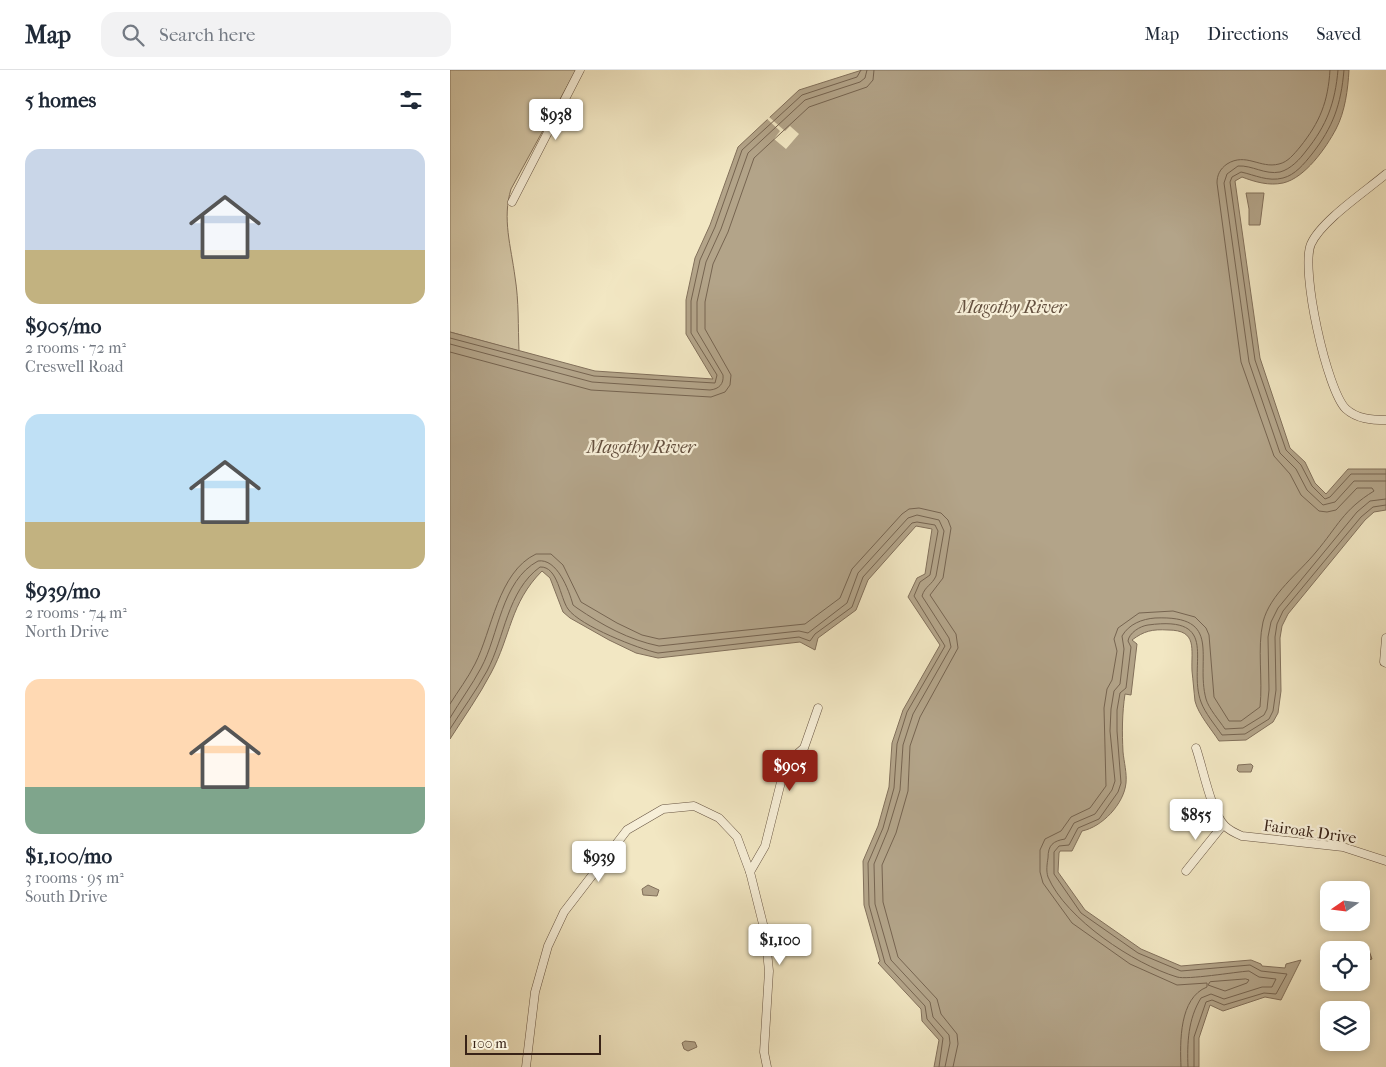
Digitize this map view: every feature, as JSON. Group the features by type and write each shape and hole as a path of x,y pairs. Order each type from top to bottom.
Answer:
{"street":[{"path":"512,202 580,70"},
{"path":"1386,174 1315,236 1307,261 1313,309 1338,398 1348,411 1357,416 1386,420"},
{"path":"1385,662 1386,638"},
{"path":"750,872 765,846 783,774 788,762 804,748 818,708"},
{"path":"1186,871 1223,825 1217,814 1196,748"},
{"path":"526,1067 535,992 548,946 564,912 627,830 663,809 694,806 719,818 737,837 750,872 765,932 769,971 764,1052 767,1067"},
{"name":"Fairoak Drive","path":"1223,825 1242,836 1342,847 1386,862"}],"shaded area":[{"path":"450,70 576,70 511,189 508,200 507,222 517,295 519,351 450,332"}],"water":[{"name":"Magothy River","path":"862,70 1349,70 1346,100 1342,115 1327,145 1307,169 1283,183 1262,183 1242,177 1235,181 1260,358 1290,448 1305,462 1315,483 1326,494 1348,469 1386,469 1386,510 1374,512 1365,520 1288,614 1282,626 1280,638 1281,691 1278,713 1273,722 1246,740 1219,741 1202,716 1195,701 1192,648 1189,637 1178,631 1153,630 1140,634 1132,640 1137,644 1131,695 1125,694 1122,730 1126,771 1124,791 1121,799 1104,820 1090,829 1082,831 1072,851 1060,851 1059,853 1058,872 1085,910 1141,949 1181,966 1251,960 1262,966 1285,968 1286,964 1301,960 1281,1000 1265,997 1223,1011 1210,1005 1199,1038 1199,1067 934,1067 939,1040 922,1021 921,1009 878,963 880,961 864,905 863,861 878,826 889,787 892,743 903,710 940,645 908,597 917,578 925,574 932,529 916,526 868,580 856,610 818,638 815,650 800,642 658,658 636,653 609,640 563,612 550,578 542,571 523,595 491,673 450,739 450,332 595,371 713,379 686,334 686,300 695,258 710,225 738,147 799,90"},
{"path":"1246,193 1264,193 1260,225 1249,225"},
{"path":"1251,764 1253,766 1251,772 1239,772 1237,770 1238,765"},
{"path":"648,885 659,890 657,896 643,895 642,889"},
{"path":"685,1041 695,1042 697,1047 688,1051 684,1049 682,1043"}],"pier":[{"path":"768,116 785,131 790,126 799,134 786,149 774,139 780,131 766,118"}]}
